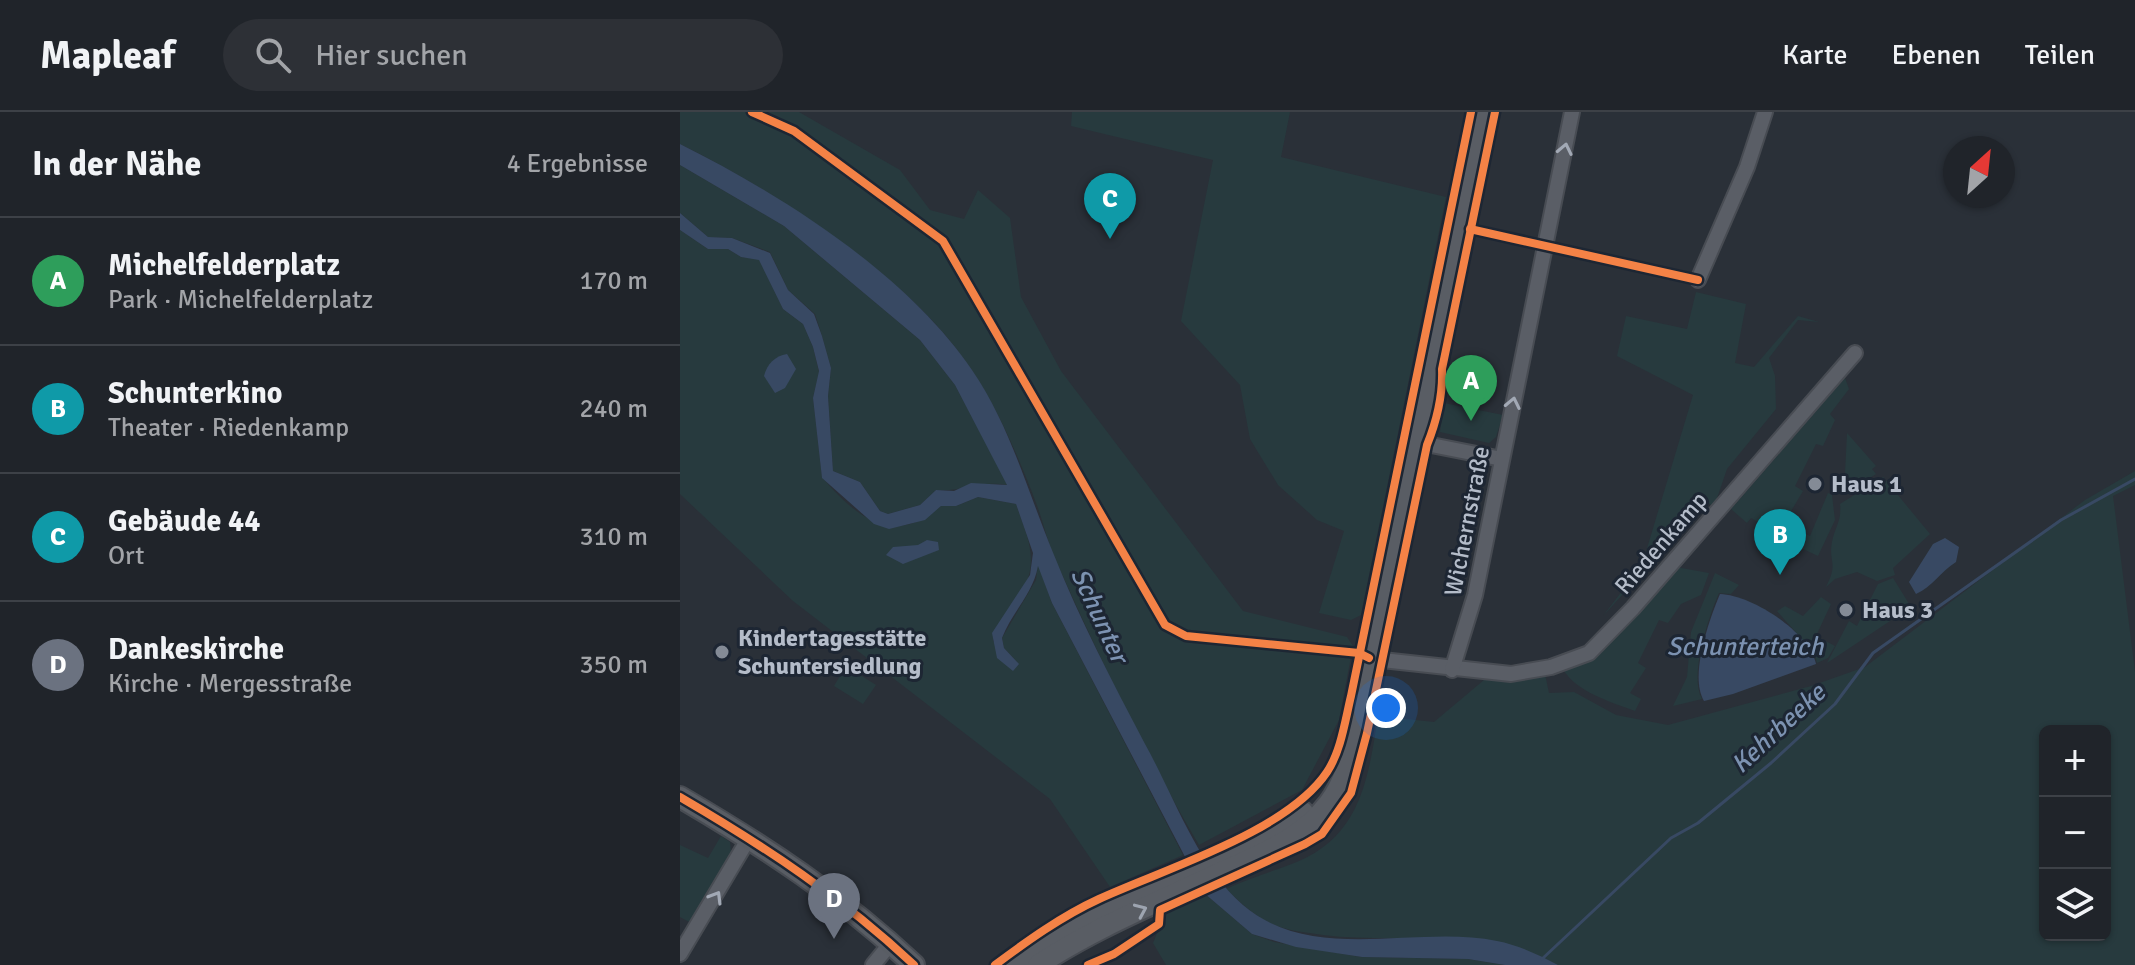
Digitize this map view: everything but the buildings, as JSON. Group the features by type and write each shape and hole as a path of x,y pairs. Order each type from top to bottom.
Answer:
{"main road":[{"path":"1011,965 1065,929 1165,890 1243,853 1302,813 1345,769 1359,730 1484,112"},
{"path":"680,797 749,838 833,896 914,965"},
{"path":"1038,965 1165,890"}],"street":[{"name":"Wichernstraße","path":"1452,670 1467,628 1572,112"},
{"path":"1698,280 1747,167 1765,112"},
{"name":"Riedenkamp","path":"1452,670 1489,674 1529,672 1589,653 1633,608 1855,353"},
{"path":"1416,442 1502,459"},
{"path":"1373,659 1452,670"},
{"path":"680,954 749,838"},
{"path":"873,965 891,943"}],"green space":[{"path":"680,112 799,112 900,170 930,210 964,219 978,190 1010,218 1021,297 1061,371 1243,611 1347,637 1353,646 1339,720 1302,790 1199,845 1141,740 1106,668 1055,559 1012,445 968,365 930,318 865,260 752,183 680,144"},
{"path":"1072,112 1290,112 1281,157 1446,197 1361,615 1351,620 1319,613 1344,531 1317,520 1278,485 1250,439 1240,385 1181,321 1213,160 1071,126"},
{"path":"680,165 784,226 920,340 955,385 1008,485 987,484 936,490 920,505 888,514 880,511 860,482 833,471 828,396 831,368 815,314 788,290 770,252 732,238 708,237 680,213"},
{"path":"680,230 708,249 728,249 741,257 759,259 783,309 803,324 819,372 813,398 822,477 848,505 862,515 892,526 908,525 941,506 956,506 978,497 1016,504 1029,543 1031,566 1023,590 1001,621 993,641 1018,663 1004,648 1002,638 1036,580 1038,564 1052,603 1183,855 1110,887 1050,799 793,601 680,494"},
{"path":"1696,292 1746,304 1735,363 1754,367 1798,316 1819,322 1798,320 1769,358 1775,376 1776,409 1727,469 1714,507 1707,502 1603,616 1642,565 1693,395 1617,356 1626,316 1687,329"},
{"path":"1845,378 1849,389 1830,414 1835,420 1823,446 1816,444 1795,486 1803,491 1784,523 1810,536 1828,493 1832,495 1835,520 1818,556 1756,527 1758,522 1751,518 1747,523 1731,509"},
{"path":"1444,403 1503,415 1496,437 1489,443 1440,432"},
{"path":"1847,433 1876,466 1872,469 1876,474 1844,494"},
{"path":"2135,471 2135,485 2113,496 2135,672 2135,965 1558,965 1529,952 1472,940 1354,937 1289,930 1258,916 1226,889 1313,854 1346,824 1364,785 1378,716 1434,722 1484,680 1545,674 1549,693 1574,692 1616,715 1668,725 1811,686 1865,667 2085,500"},
{"path":"1883,477 1930,534 1893,568 1895,575 1877,581 1857,572 1835,579 1826,587 1833,567 1831,549 1840,504"},
{"path":"1676,567 1709,573 1701,595 1681,604 1668,623 1659,620 1638,663 1646,668 1630,693 1641,699 1635,711 1576,684 1563,669"},
{"path":"1715,573 1739,585 1731,594 1719,593 1710,617 1699,662 1702,699 1673,706 1687,677 1691,632"},
{"path":"1893,578 1911,607 1827,663 1849,621 1857,626 1878,584"},
{"path":"1821,597 1831,604 1816,636 1835,646 1828,658 1817,663 1814,653 1777,611 1785,606 1803,616"},
{"path":"846,666 876,685 863,704 834,686"},
{"path":"721,836 730,842 731,852 691,923 680,917 680,845 708,858"},
{"path":"1204,893 1252,934 1274,942 1361,957 1468,959 1505,965 1166,965 1153,943 1166,911"}],"water":[{"path":"680,144 760,187 840,240 913,301 972,370 998,414 1064,579 1109,675 1199,850 1227,889 1243,905 1271,923 1301,934 1366,939 1466,937 1513,945 1558,965 1362,957 1296,947 1252,934 1204,893 1052,603 1038,566 1032,585 1002,638 1004,648 1019,664 1013,671 997,658 992,633 1030,575 1033,553 1016,504 978,497 956,506 941,506 925,520 889,529 874,524 822,478 813,398 819,371 803,324 783,309 759,260 741,257 728,249 708,249 680,230 680,213 708,237 732,238 770,253 788,290 814,314 831,368 828,396 833,471 860,482 880,511 888,514 920,505 936,490 954,491 971,483 1007,485 955,385 920,340 784,226 680,165"},
{"path":"787,354 796,369 785,388 775,393 764,376 772,361"},
{"path":"1945,538 1959,547 1956,562 1916,594 1909,582 1933,544"},
{"path":"927,540 938,542 939,550 903,564 886,555 893,547 918,545"},
{"name":"Schunterteich","path":"1720,594 1748,601 1777,617 1803,640 1816,664 1733,694 1704,701 1700,690 1700,663 1706,633"}],"waterway":[{"name":"Kehrbeeke","path":"1542,959 1671,838 1698,823 1771,763 1835,704 1873,653 2061,520 2135,479"}],"cycle path":[{"path":"752,112 794,131 943,241 1165,625 1186,636 1359,653 1369,658"},
{"path":"995,965 1045,929 1085,906 1254,831 1284,813 1308,793 1332,764 1351,696 1471,112"},
{"path":"1088,965 1114,954 1159,924 1160,910 1322,834 1351,793 1367,733 1427,445 1439,407 1442,369 1495,112"},
{"path":"1470,229 1698,280"},
{"path":"680,797 802,874 859,917 914,965"}],"place":[{"name":"Gebäude 44","path":"1110,239"},
{"name":"Michelfelderplatz","path":"1471,421"},
{"name":"Haus 1","path":"1815,484"},
{"name":"Schunterkino","path":"1780,575"},
{"name":"Haus 3","path":"1846,610"},
{"name":"Kindertagesstätte Schuntersiedlung","path":"722,652"},
{"name":"Dankeskirche","path":"834,939"}],"water label":[{"name":"Schunter","path":"1100,615"}]}
